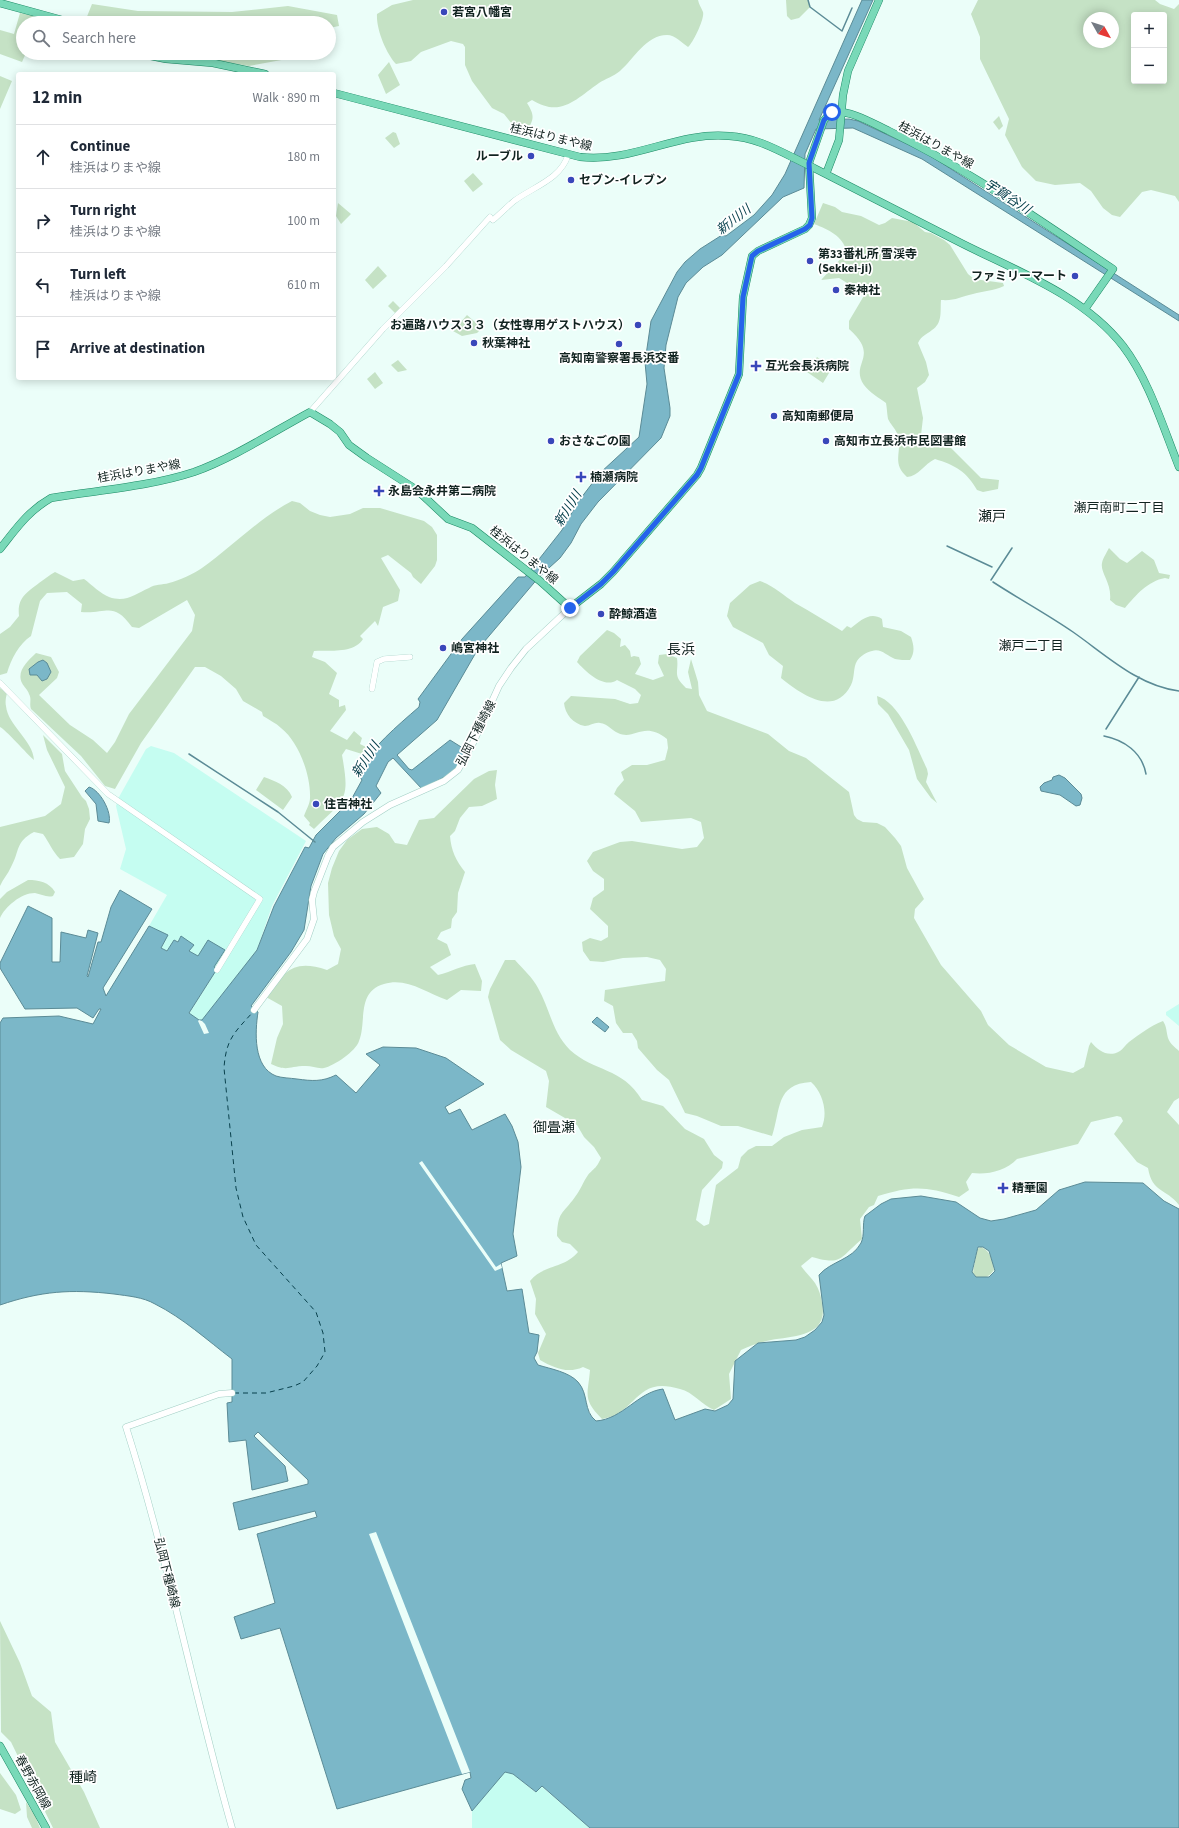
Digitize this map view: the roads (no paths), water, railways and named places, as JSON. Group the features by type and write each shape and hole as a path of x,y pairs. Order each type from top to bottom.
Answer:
{"main road":[{"path":"826,174 841,130 843,95 848,71 879,0"},
{"path":"0,3 47,16"},
{"path":"176,60 226,65 256,72"},
{"name":"桂浜はりまや線","path":"336,94 568,155 591,159 616,157 684,140 721,135 751,140 792,157 1041,283 1085,309 1112,332 1124,347 1138,371 1179,467"},
{"path":"570,608 601,584 613,572 699,471 739,374 743,297 752,256 758,251 805,229 810,225 812,218 809,163 824,120 832,112 842,116"},
{"name":"桂浜はりまや線","path":"842,116 868,121 926,149 1113,269 1085,309"},
{"name":"桂浜はりまや線","path":"0,549 28,513 51,498 171,479 193,472 209,466 310,412 340,432 349,445 417,490 448,519 472,528 529,572 570,608"},
{"name":"弘岡下種崎線","path":"254,1010 307,939 314,919 312,900 314,892 328,856 333,848 363,822 390,805 438,784 458,770 473,743 499,686 510,668 526,649 570,608"},
{"name":"弘岡下種崎線","path":"232,1393 219,1394 126,1427 147,1492 197,1689 210,1751 232,1828"},
{"name":"春野赤岡線","path":"0,1746 46,1828"}],"street":[{"path":"310,412 378,335 491,219 557,173 566,164 568,155"},
{"path":"372,689 377,662 384,659 410,657"},
{"path":"0,683 108,794 260,899 217,970"}],"water":[{"path":"862,0 873,0 819,120 849,119 858,121 926,153 1179,315 1179,321 922,159 853,128 816,129 805,154 804,188 783,197 722,255 703,267 686,283 678,297 666,345 664,368 670,416 661,438 598,502 581,524 571,543 560,558 539,577 478,649 437,720 397,755 409,769 412,770 450,740 466,750 457,767 446,776 422,789 393,758 388,762 376,786 381,793 364,814 336,838 323,854 311,886 304,930 291,952 251,1006 258,1012 256,1039 259,1057 268,1071 276,1076 283,1078 321,1080 336,1075 356,1093 380,1065 366,1054 383,1047 416,1048 446,1058 484,1084 445,1107 449,1114 460,1109 472,1130 505,1114 512,1126 518,1142 521,1167 513,1234 517,1256 501,1263 507,1291 522,1289 529,1333 539,1335 537,1352 534,1358 538,1365 565,1373 578,1382 584,1392 589,1412 596,1421 614,1416 646,1395 663,1389 675,1420 705,1409 715,1411 728,1405 733,1399 735,1361 758,1343 796,1340 805,1337 815,1330 822,1322 824,1315 819,1275 829,1266 847,1257 857,1249 862,1240 865,1216 881,1204 891,1199 921,1196 956,1202 980,1218 991,1221 1036,1210 1059,1190 1085,1182 1143,1183 1164,1201 1179,1209 1179,1828 590,1828 542,1786 536,1792 513,1774 505,1772 472,1811 462,1789 465,1780 471,1778 470,1772 337,1809 280,1628 241,1639 234,1617 275,1603 257,1534 317,1517 315,1511 239,1530 233,1503 308,1484 308,1480 258,1432 254,1436 285,1466 288,1481 252,1490 246,1440 229,1442 227,1403 232,1402 232,1359 175,1316 140,1298 98,1292 56,1292 15,1300 0,1305 0,1023 3,1018 59,1016 93,1024 101,1009 99,1009 93,1018 77,1008 25,1009 0,968 0,963 28,906 52,918 52,962 60,962 61,932 86,938 88,930 98,933 88,977 98,942 101,942 111,907 120,890 152,909 103,988 106,996 149,926 168,935 161,948 167,951 174,940 178,942 181,936 194,945 189,951 198,956 208,940 225,950 214,967 217,969 189,1013 199,1020 202,1020 257,950 274,906 305,847 309,848 316,835 351,800 362,780 357,773 363,763 385,737 419,707 420,702 418,699 462,639 518,577 525,577 562,530 578,502 600,473 639,437 647,384 645,362 651,321 677,272 685,262 700,249 722,235 726,236 754,215 772,195 785,174","holes":["978,1247 983,1247 989,1251 995,1271 989,1277 976,1277 972,1272"]},
{"path":"43,660 47,663 51,672 47,679 42,681 37,675 30,675 29,669"},
{"path":"1059,775 1065,778 1081,794 1082,798 1080,805 1076,806 1060,795 1041,791 1040,787 1044,783"},
{"path":"89,787 97,792 104,802 109,813 109,823 98,821 96,804 85,791"},
{"path":"597,1017 609,1027 605,1032 592,1022"}],"waterway":[{"path":"808,0 810,7 842,31 852,8"},
{"path":"947,546 992,567"},
{"path":"991,580 1012,548"},
{"path":"993,582 1063,625 1136,676 1164,688 1179,691"},
{"path":"1106,729 1139,677"},
{"path":"1104,736 1125,744 1131,748 1141,759 1146,774"},
{"path":"189,754 278,812 315,842"}],"place":[{"name":"若宮八幡宮","path":"444,12"},
{"name":"ルーブル","path":"531,156"},
{"name":"セブン-イレブン","path":"571,180"},
{"name":"第33番札所 雪渓寺 (Sekkei-ji)","path":"810,261"},
{"name":"ファミリーマート","path":"1075,276"},
{"name":"秦神社","path":"836,290"},
{"name":"お遍路ハウス３３（女性専用ゲストハウス）","path":"638,325"},
{"name":"秋葉神社","path":"474,343"},
{"name":"高知南警察署長浜交番","path":"619,344"},
{"name":"互光会長浜病院","path":"756,366"},
{"name":"高知南郵便局","path":"774,416"},
{"name":"おさなごの園","path":"551,441"},
{"name":"高知市立長浜市民図書館","path":"826,441"},
{"name":"楠瀬病院","path":"581,477"},
{"name":"永島会永井第二病院","path":"379,491"},
{"name":"酔鯨酒造","path":"601,614"},
{"name":"嶋宮神社","path":"443,648"},
{"name":"住吉神社","path":"316,804"},
{"name":"精華園","path":"1003,1188"}],"district":[{"name":"瀬戸南町二丁目","path":"1119,507"},
{"name":"瀬戸","path":"992,516"},
{"name":"瀬戸二丁目","path":"1031,645"},
{"name":"長浜","path":"681,649"},
{"name":"御畳瀬","path":"554,1127"},
{"name":"種崎","path":"83,1777"}],"water label":[{"name":"宇賀谷川","path":"1008,196"},
{"name":"新川川","path":"733,219"},
{"name":"新川川","path":"567,508"},
{"name":"新川川","path":"365,759"}]}
